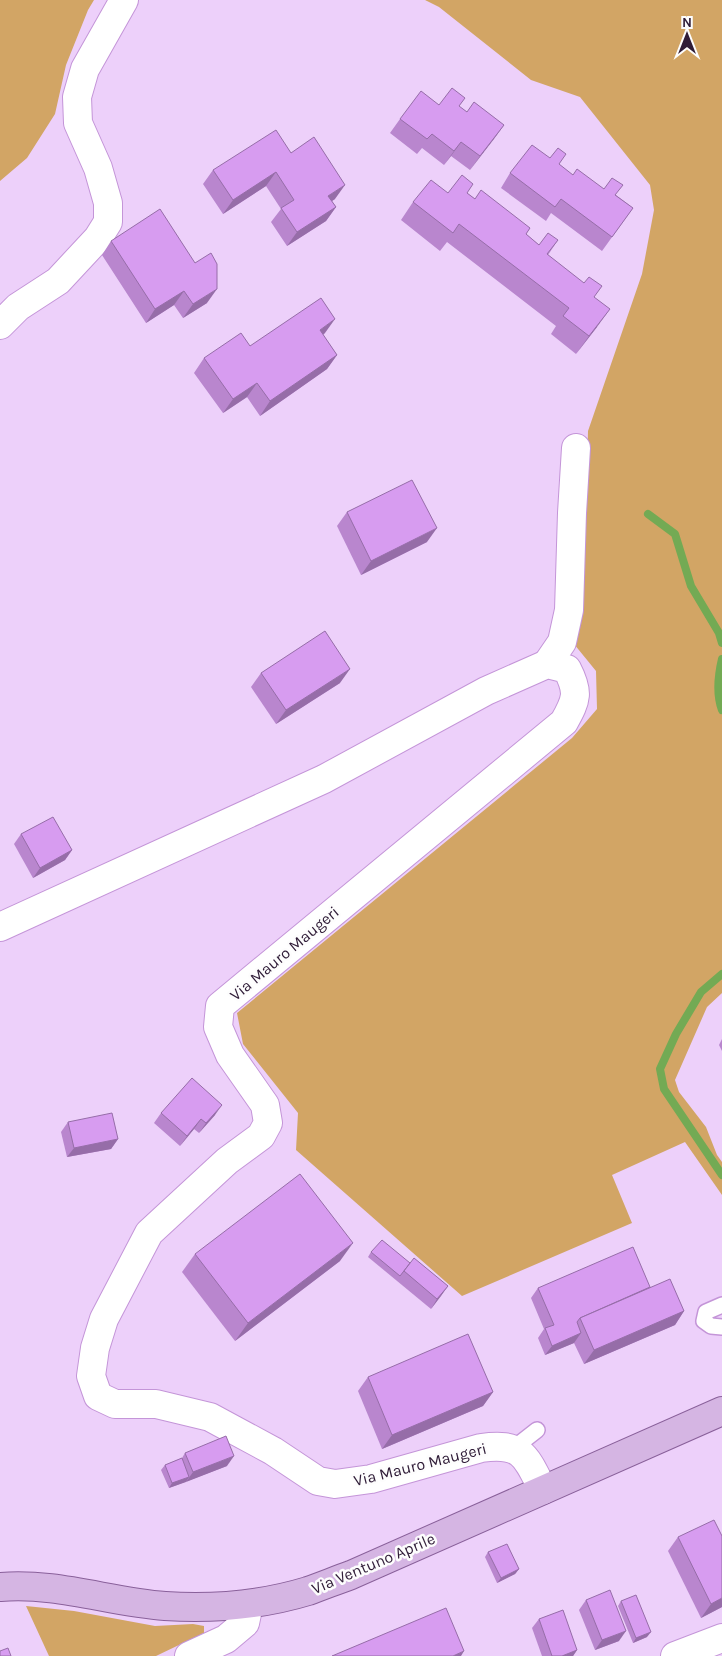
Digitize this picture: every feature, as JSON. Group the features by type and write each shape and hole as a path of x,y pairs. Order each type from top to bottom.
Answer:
{"main road":[{"name":"Via Ventuno Aprile","path":"0,1587 44,1588 164,1606 210,1607 249,1604 307,1591 351,1575 722,1411"}],"street":[{"path":"0,325 18,307 58,281 98,238 108,222 108,203 98,168 78,123 77,97 85,69 124,0"},
{"path":"0,927 324,779 486,691 548,664 562,642 569,610 576,448"},
{"name":"Via Mauro Maugeri","path":"514,1448 499,1445 481,1448 371,1479 335,1484 318,1481 273,1451 210,1417 156,1404 115,1404 98,1396 91,1376 95,1348 104,1320 149,1233 227,1161 261,1136 268,1123 265,1105 230,1055 218,1027 220,1006 564,722 575,703 575,684 567,669 548,664"},
{"path":"514,1448 525,1456 543,1490"},
{"path":"189,1656 226,1639 245,1623 249,1604"},
{"path":"675,1656 722,1638"}],"lane":[{"path":"722,1306 706,1312 704,1321 711,1326 722,1327"},
{"path":"514,1448 537,1430"}],"shaded area":[{"path":"0,0 94,0 88,10 66,65 55,114 27,158 0,181"},
{"path":"425,0 722,0 722,993 707,1007 675,1080 679,1092 706,1127 717,1155 722,1162 722,1195 685,1142 612,1175 632,1223 462,1296 296,1150 298,1113 243,1044 237,1013 572,738 597,709 596,671 574,644 587,477 588,431 642,274 654,210 650,185 580,97 531,80 439,7"},
{"path":"26,1606 74,1611 155,1626 193,1624 204,1626 204,1633 156,1656 49,1656"}],"building":[{"path":"452,88 465,98 459,106 467,112 474,102 504,125 480,156 461,142 454,151 432,134 427,139 400,119 421,91 439,105"},
{"path":"276,130 291,153 314,137 345,185 328,196 336,207 297,232 281,208 294,200 276,172 233,200 213,170"},
{"path":"532,145 550,158 558,148 566,154 559,164 573,175 577,169 604,189 612,178 623,185 615,195 633,208 612,237 561,199 555,207 510,173"},
{"path":"462,175 473,184 467,193 475,199 481,190 530,228 526,234 539,245 548,233 558,240 547,254 584,283 589,277 602,286 594,297 610,309 589,336 563,316 569,308 459,224 453,233 413,202 431,180 448,193"},
{"path":"160,209 195,263 211,253 217,264 217,289 193,304 184,291 155,309 111,241"},
{"path":"321,298 335,319 320,330 337,355 270,401 257,383 233,399 204,358 241,333 250,346"},
{"path":"412,480 437,528 371,561 347,512"},
{"path":"325,631 350,669 286,710 261,673"},
{"path":"53,817 72,850 40,868 21,834"},
{"path":"192,1078 222,1105 206,1123 201,1119 187,1136 161,1113"},
{"path":"112,1113 118,1139 74,1148 68,1122"},
{"path":"300,1174 353,1243 248,1323 195,1254"},
{"path":"382,1240 410,1263 400,1276 371,1252"},
{"path":"633,1247 650,1287 580,1318 577,1322 581,1333 552,1346 545,1328 554,1325 538,1288"},
{"path":"414,1258 448,1286 437,1299 404,1271"},
{"path":"670,1279 684,1311 594,1350 580,1318"},
{"path":"468,1334 493,1392 392,1435 368,1377"},
{"path":"226,1436 234,1456 193,1472 185,1453"},
{"path":"182,1458 189,1477 172,1483 165,1465"},
{"path":"714,1520 722,1536 722,1598 711,1604 678,1537"},
{"path":"507,1544 519,1569 501,1578 488,1552"},
{"path":"610,1590 626,1631 602,1640 586,1600"},
{"path":"636,1595 651,1632 636,1638 621,1601"},
{"path":"446,1608 464,1651 453,1656 332,1656"},
{"path":"563,1610 577,1650 562,1656 552,1656 539,1619"},
{"path":"8,1648 11,1656 0,1656 0,1651"}],"waterway":[{"path":"648,514 675,534 691,586 719,633 722,643"},
{"path":"722,659 718,685 722,710"},
{"path":"722,974 701,992 676,1034 660,1069 664,1089 722,1175"}]}
